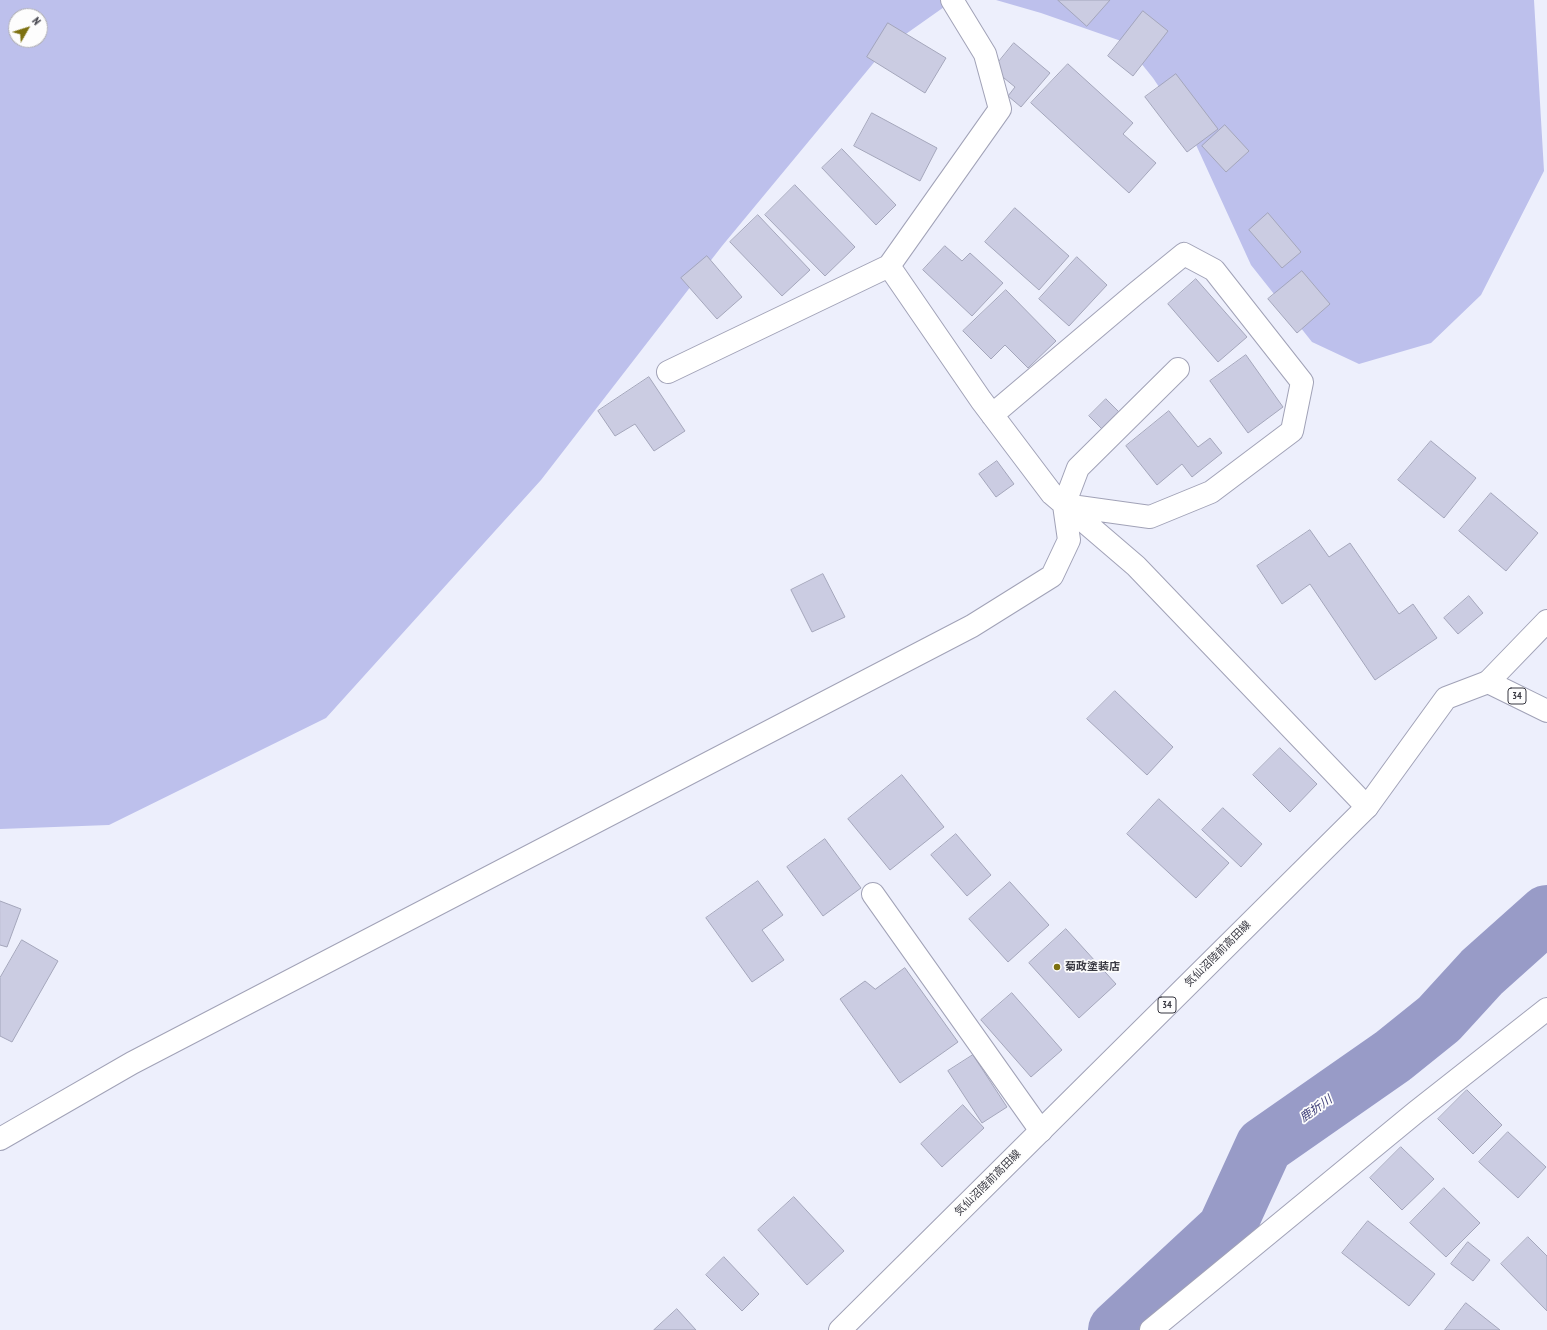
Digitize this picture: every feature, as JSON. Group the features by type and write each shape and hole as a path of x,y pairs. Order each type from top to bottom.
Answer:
{"street":[{"path":"668,372 889,266 1000,109 985,54 952,0"},
{"path":"992,415 1184,254 1214,270 1302,382 1292,431 1211,492 1150,517 1064,505"},
{"path":"889,266 992,415 1052,494 1136,566 1366,806"},
{"path":"0,1139 132,1063 972,626 1052,576 1069,540 1064,505 1078,468 1178,369"},
{"path":"1488,682 1547,621"},
{"name":"気仙沼陸前高田線","path":"840,1330 1366,806 1446,698 1488,682"},
{"name":"34","path":"1488,682 1547,711"},
{"path":"873,894 1041,1131"},
{"path":"1151,1330 1416,1112 1547,1009"}],"shaded area":[{"path":"0,0 954,0 886,48 722,246 541,480 326,718 109,825 0,829"},
{"path":"996,0 1534,0 1544,171 1481,295 1431,343 1359,364 1312,342 1251,265 1192,136 1153,78 1124,42 1041,13"}],"building":[{"path":"1058,0 1110,0 1087,26"},
{"path":"1143,11 1168,31 1133,76 1108,56"},
{"path":"888,23 946,58 925,93 867,57"},
{"path":"1014,43 1050,73 1021,107 1008,96 1015,87 993,69"},
{"path":"1068,64 1133,123 1123,134 1156,163 1129,193 1031,103"},
{"path":"1176,74 1218,129 1187,152 1145,97"},
{"path":"872,113 937,148 920,181 854,146"},
{"path":"1225,125 1249,151 1226,172 1202,146"},
{"path":"842,149 896,205 876,225 822,168"},
{"path":"795,185 855,247 825,276 765,215"},
{"path":"1015,208 1069,256 1039,290 985,242"},
{"path":"1268,213 1301,252 1282,268 1249,230"},
{"path":"758,215 810,270 782,296 730,242"},
{"path":"945,246 962,261 970,253 1003,283 972,316 923,270"},
{"path":"707,256 742,297 717,319 681,278"},
{"path":"1077,257 1107,285 1069,326 1039,299"},
{"path":"1302,271 1330,304 1297,333 1268,299"},
{"path":"1196,279 1247,337 1218,362 1168,304"},
{"path":"1006,290 1056,341 1028,368 1005,345 991,359 963,331"},
{"path":"1246,355 1283,407 1248,433 1210,381"},
{"path":"649,377 685,431 654,451 635,424 615,436 598,411"},
{"path":"1106,399 1122,415 1105,432 1089,416"},
{"path":"1169,411 1198,447 1210,438 1222,453 1192,477 1182,464 1157,485 1126,446"},
{"path":"1431,441 1476,478 1444,518 1398,480"},
{"path":"997,461 1014,484 996,497 979,474"},
{"path":"1491,493 1538,533 1506,571 1459,531"},
{"path":"1310,530 1329,557 1350,543 1399,614 1413,604 1437,638 1375,680 1310,584 1282,604 1257,566"},
{"path":"823,574 845,617 812,632 791,590"},
{"path":"1469,596 1483,613 1458,634 1444,618"},
{"path":"1115,691 1173,747 1147,775 1087,719"},
{"path":"1280,748 1317,784 1290,812 1253,775"},
{"path":"902,775 944,827 890,870 848,819"},
{"path":"1159,799 1229,863 1196,898 1127,834"},
{"path":"1223,808 1262,844 1241,867 1202,830"},
{"path":"956,834 991,875 967,896 931,855"},
{"path":"825,839 861,888 823,916 787,867"},
{"path":"758,881 783,915 762,930 784,960 752,982 706,918"},
{"path":"1010,882 1049,925 1008,962 969,919"},
{"path":"0,901 21,909 7,947 0,945"},
{"path":"1066,929 1116,984 1079,1018 1029,963"},
{"path":"22,940 58,961 12,1042 0,1036 0,978"},
{"path":"905,968 958,1042 900,1083 840,999 865,981 875,989"},
{"path":"1012,993 1062,1050 1031,1077 981,1020"},
{"path":"973,1055 1007,1107 982,1123 948,1071"},
{"path":"1467,1090 1502,1125 1473,1154 1438,1119"},
{"path":"963,1105 984,1128 942,1167 921,1144"},
{"path":"1508,1132 1546,1167 1518,1198 1479,1162"},
{"path":"1401,1147 1434,1179 1402,1210 1370,1178"},
{"path":"1444,1188 1480,1223 1446,1257 1410,1223"},
{"path":"794,1197 844,1251 807,1285 758,1230"},
{"path":"1368,1221 1435,1274 1409,1306 1342,1253"},
{"path":"1528,1237 1547,1256 1547,1311 1501,1264"},
{"path":"1468,1242 1490,1260 1473,1281 1451,1264"},
{"path":"724,1257 759,1294 742,1311 706,1275"},
{"path":"1466,1303 1500,1330 1445,1330"},
{"path":"677,1309 696,1330 654,1330"}],"waterway":[{"name":"鹿折川","path":"1117,1330 1226,1229 1264,1146 1393,1056 1439,1019 1482,972 1547,914"}],"place":[{"name":"菊政塗装店","path":"1057,967"}]}
